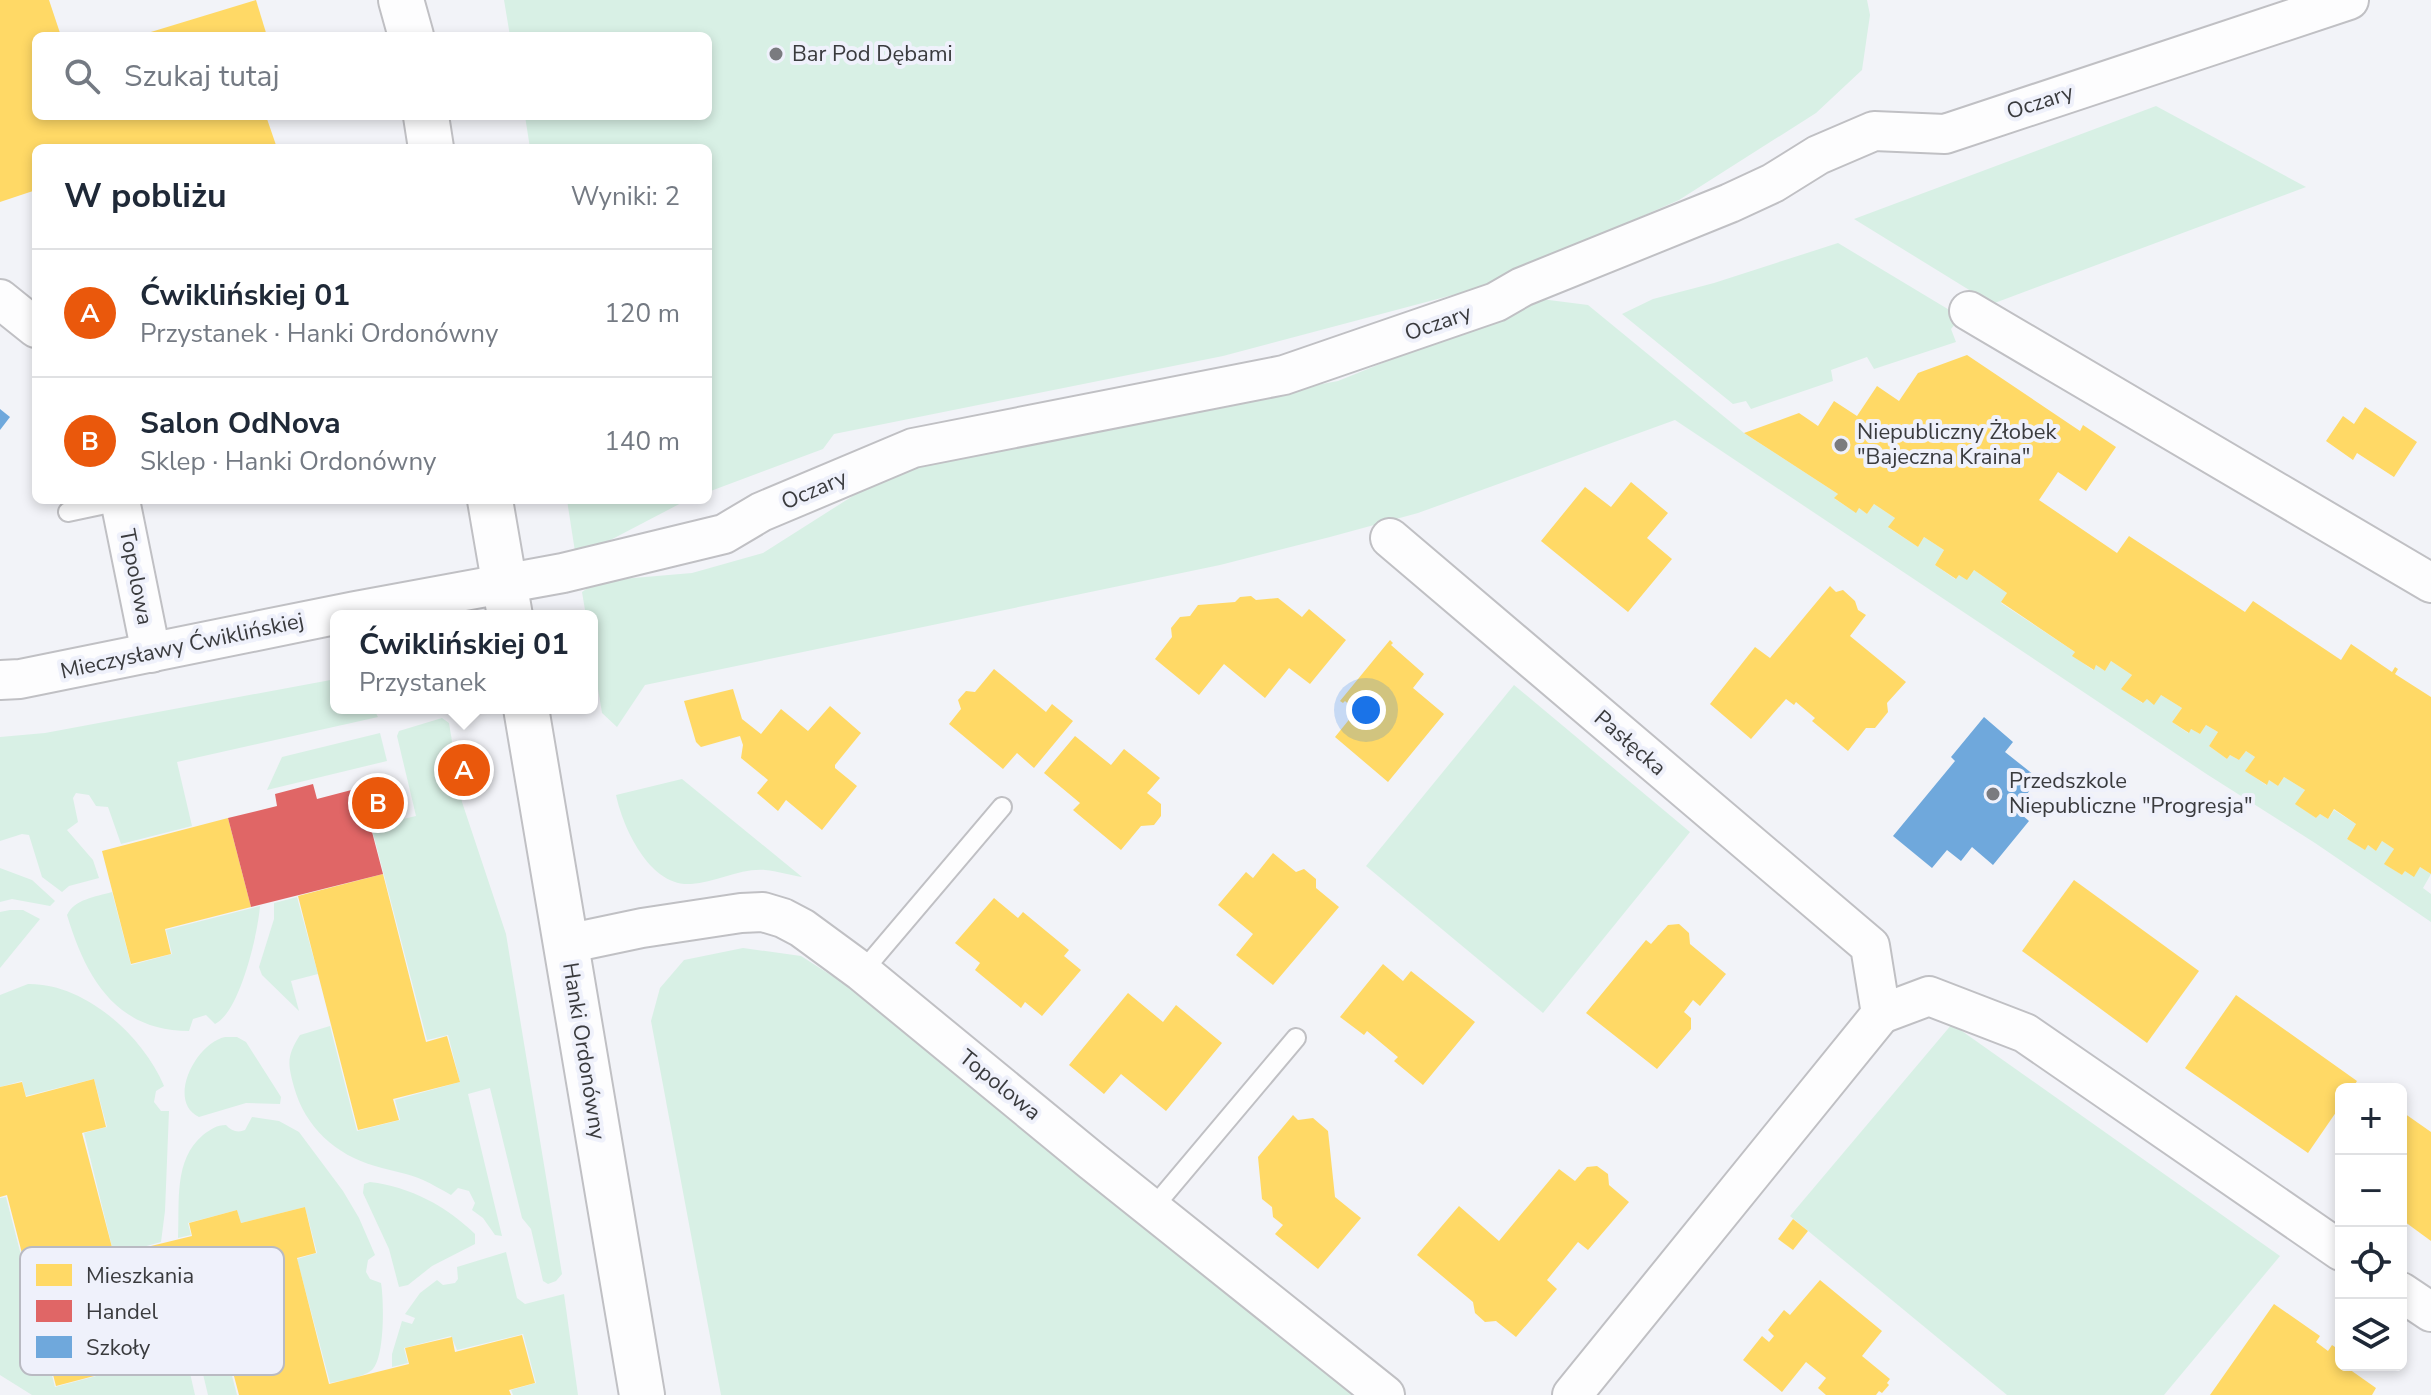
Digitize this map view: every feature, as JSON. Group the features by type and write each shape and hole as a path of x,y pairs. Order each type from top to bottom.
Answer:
{"street":[{"path":"401,0 410,32"},
{"name":"Oczary","path":"508,600 724,534 761,512 913,448 1284,375 1496,302 1522,287 1730,203 1773,183 1818,155 1874,131 1945,134 2349,0"},
{"path":"427,120 430,144"},
{"path":"0,299 32,325"},
{"path":"1969,311 2431,583"},
{"name":"Topolowa","path":"121,504 151,653"},
{"path":"491,504 508,600"},
{"name":"Pasłęcka","path":"1390,538 1929,996 2025,1033 2335,1247"},
{"name":"Mieczysławy Ćwiklińskiej","path":"369,610 508,600"},
{"name":"Mieczysławy Ćwiklińskiej","path":"0,680 20,679 330,616"},
{"name":"Hanki Ordonówny","path":"527,714 642,1395"},
{"name":"Topolowa","path":"566,944 642,928 741,913 763,912 802,928 862,972 1385,1395"},
{"path":"1870,946 1881,1014"},
{"path":"1572,1395 1881,1014 1929,996"},
{"path":"2407,1296 2431,1312"}],"lane":[{"path":"68,512 103,504"},
{"path":"862,972 1002,807"},
{"path":"1152,1209 1296,1038"}],"green space":[{"path":"504,0 1867,0 1870,15 1862,70 1816,113 1679,200 1479,288 1223,356 834,434 823,449 712,491 712,144 529,144 526,120 712,120 712,32 509,32"},
{"path":"2156,106 2306,187 1992,304 1854,219"},
{"path":"1838,243 1961,317 1951,329 1956,342 1874,369 1867,357 1831,370 1833,381 1751,409 1746,401 1733,404 1622,314 1653,299"},
{"path":"1541,299 1588,305 1744,433 1838,494 1835,499 1855,512 1859,508 1867,514 1874,504 1895,518 1889,528 1918,547 1924,537 1944,550 1935,565 1955,579 1974,570 2007,593 2001,603 2075,652 2073,656 2093,670 2096,665 2105,671 2111,661 2132,675 2122,689 2142,703 2161,695 2182,708 2172,722 2188,733 2191,729 2200,734 2206,725 2218,732 2209,746 2227,759 2230,755 2239,760 2246,751 2255,757 2246,771 2266,785 2269,780 2278,786 2284,777 2305,790 2296,804 2316,818 2320,814 2328,819 2334,810 2356,824 2347,839 2364,849 2368,845 2376,851 2382,841 2394,849 2385,864 2402,875 2405,871 2420,867 2431,874 2423,888 2431,894 2431,922 1675,420 1418,513 1220,565 645,685 617,727 602,713 598,689 598,610 585,610 582,592 598,581 692,573 763,553 900,466 1338,381"},
{"path":"568,504 679,504 576,558"},
{"path":"330,680 330,714 376,714 378,717 177,762 192,826 121,844 108,807 96,806 89,795 76,793 73,798 78,822 67,830 93,860 99,878 69,886 62,892 42,877 29,835 0,841 0,737 45,733"},
{"path":"1514,685 1690,832 1543,1013 1366,866"},
{"path":"442,718 449,723 462,802 506,934 562,1274 548,1284 543,1281 531,1229 522,1218 490,1088 468,1094 502,1236 495,1235 483,1218 472,1210 475,1203 469,1191 458,1188 451,1195 430,1183 361,1161 335,1147 306,1115 290,1072 290,1055 300,1035 330,1026 357,1131 400,1120 395,1100 460,1082 448,1035 427,1040 373,833 396,827 394,821 416,816 397,736 399,731"},
{"path":"380,733 387,761 267,790 282,757"},
{"path":"682,779 802,877 756,870 691,884 663,876 651,866 632,838 616,795"},
{"path":"0,868 32,880 55,901 50,906 12,899 0,902"},
{"path":"112,892 131,965 172,954 166,930 260,906 246,971 224,1017 215,1024 206,1015 193,1019 189,1031 164,1029 142,1022 108,997 84,960 67,915 80,902"},
{"path":"297,897 318,974 291,981 299,1011 262,975 259,967 274,919 274,903"},
{"path":"23,910 40,919 0,968 0,912"},
{"path":"743,948 801,956 865,997 1361,1395 721,1395 651,1021 660,988 684,960"},
{"path":"28,984 70,992 110,1016 127,1031 154,1067 164,1086 156,1091 154,1102 161,1111 169,1111 161,1242 143,1247 112,1247 84,1133 107,1127 94,1079 26,1096 22,1081 0,1087 0,995"},
{"path":"1952,1024 2280,1256 2164,1395 2007,1395 1790,1216"},
{"path":"225,1037 237,1037 246,1042 281,1097 280,1104 246,1103 199,1117 189,1109 185,1086 195,1061 214,1042"},
{"path":"252,1117 279,1121 299,1132 343,1191 375,1255 368,1260 366,1272 370,1279 381,1283 381,1342 376,1364 363,1375 330,1383 297,1259 317,1253 305,1207 241,1223 237,1210 188,1223 191,1235 178,1238 182,1169 193,1145 211,1129 220,1126 245,1130"},
{"path":"370,1182 400,1188 427,1199 475,1234 475,1244 432,1266 408,1285 399,1287 389,1249 363,1193 364,1184"},
{"path":"6,1197 20,1251 20,1375 52,1375 55,1387 100,1375 190,1375 195,1395 32,1395 0,1375 0,1198"},
{"path":"506,1252 517,1298 525,1304 564,1294 578,1395 513,1395 511,1390 536,1383 523,1334 457,1350 451,1336 404,1348 408,1363 392,1367 392,1354 402,1321 412,1324 415,1318 405,1314 420,1293 437,1280 443,1285 455,1283 458,1279 457,1267"},
{"path":"203,1375 232,1375 237,1395 208,1395"}],"building: Mieszkania":[{"path":"0,0 49,0 60,32 32,32 32,120 267,120 276,144 32,144 32,191 0,202"},
{"path":"256,0 266,32 151,32"},
{"path":"1967,355 2080,431 2083,425 2116,447 2086,491 2058,472 2039,500 2117,553 2129,536 2245,612 2253,601 2341,660 2351,644 2392,672 2395,667 2398,669 2395,674 2431,697 2431,874 2420,867 2414,877 2405,871 2402,875 2384,864 2394,849 2382,841 2376,851 2368,845 2365,850 2347,839 2356,824 2334,809 2328,819 2320,814 2316,818 2295,804 2305,790 2284,777 2278,786 2269,780 2267,785 2245,771 2255,757 2246,751 2239,760 2230,755 2227,759 2209,746 2218,732 2206,725 2200,734 2191,729 2189,733 2172,722 2182,708 2161,695 2154,705 2147,699 2143,703 2121,689 2132,675 2111,661 2105,671 2096,665 2094,670 2072,656 2075,652 2001,602 2007,593 1974,570 1967,580 1959,575 1956,579 1935,565 1944,550 1924,537 1918,547 1888,527 1895,518 1874,504 1867,514 1859,508 1856,513 1834,498 1838,494 1744,433 1799,413 1818,426 1834,401 1857,416 1877,386 1899,401 1918,373"},
{"path":"2365,407 2417,442 2394,477 2357,453 2353,460 2326,441 2343,416 2354,424"},
{"path":"1631,482 1668,513 1647,538 1672,559 1628,612 1541,541 1585,487 1611,507"},
{"path":"1830,586 1836,592 1843,590 1855,601 1858,610 1866,615 1850,636 1906,682 1887,703 1888,712 1875,728 1866,728 1848,751 1812,721 1815,718 1796,702 1794,705 1786,699 1751,739 1710,704 1755,647 1770,658"},
{"path":"1251,596 1256,600 1278,598 1302,617 1309,609 1346,640 1310,684 1289,668 1265,698 1224,664 1199,695 1155,659 1172,637 1171,628 1180,617 1190,616 1198,605 1235,602 1240,597"},
{"path":"1390,640 1391,645 1424,674 1413,688 1444,714 1388,782 1335,737 1356,711 1345,701 1340,701"},
{"path":"994,669 1046,712 1052,704 1073,721 1034,768 1017,753 1003,769 949,724 961,709 958,700 966,691 975,692"},
{"path":"733,689 742,719 761,734 781,709 808,731 830,706 861,733 835,765 857,786 822,830 786,800 778,811 757,793 768,780 741,758 743,745 740,736 701,747 696,742 684,701"},
{"path":"1075,736 1111,765 1124,749 1160,778 1147,793 1161,804 1161,816 1154,825 1141,826 1121,850 1073,810 1080,803 1044,773"},
{"path":"228,818 251,907 165,929 171,954 131,964 102,851"},
{"path":"1273,853 1296,872 1304,869 1316,879 1316,888 1339,907 1273,985 1236,955 1253,934 1218,905 1246,872 1253,878"},
{"path":"383,874 426,1042 447,1036 460,1082 393,1099 399,1120 358,1130 298,896"},
{"path":"2074,880 2199,971 2147,1043 2022,951"},
{"path":"994,898 1018,918 1023,912 1069,950 1064,956 1081,970 1042,1016 1025,1002 1021,1008 975,970 980,963 955,943"},
{"path":"1679,924 1689,933 1690,944 1726,974 1700,1006 1693,1000 1684,1012 1691,1018 1691,1029 1657,1069 1586,1013 1646,940 1651,944 1668,925"},
{"path":"1383,964 1403,981 1411,971 1475,1022 1423,1085 1394,1061 1398,1057 1367,1031 1364,1035 1340,1017"},
{"path":"1128,993 1163,1022 1176,1005 1222,1043 1166,1111 1121,1074 1104,1094 1069,1065"},
{"path":"2236,995 2357,1081 2335,1083 2335,1114 2308,1153 2185,1068"},
{"path":"94,1079 106,1127 82,1133 112,1247 20,1247 7,1195 0,1197 0,1087 22,1082 26,1097"},
{"path":"1293,1115 1298,1120 1313,1118 1328,1131 1335,1197 1361,1218 1318,1269 1275,1234 1283,1225 1273,1217 1272,1207 1262,1199 1258,1157"},
{"path":"2407,1115 2431,1132 2431,1241 2407,1223"},
{"path":"1597,1166 1608,1174 1609,1185 1629,1202 1588,1250 1578,1242 1547,1280 1557,1289 1516,1337 1496,1321 1485,1322 1475,1313 1473,1302 1417,1255 1459,1206 1499,1241 1559,1169 1575,1181 1587,1167"},
{"path":"305,1207 316,1253 297,1258 329,1384 409,1364 405,1348 452,1337 455,1352 522,1335 535,1383 509,1390 511,1395 239,1395 234,1375 284,1375 284,1247 147,1247 192,1236 189,1223 237,1210 241,1223"},
{"path":"1793,1219 1808,1231 1793,1250 1778,1239"},
{"path":"1820,1280 1882,1331 1862,1356 1890,1379 1882,1393 1826,1395 1818,1388 1826,1378 1806,1362 1782,1392 1743,1360 1762,1336 1769,1342 1774,1336 1768,1330 1784,1310 1790,1315"},
{"path":"2274,1304 2320,1336 2316,1342 2328,1351 2332,1345 2335,1347 2335,1371 2352,1371 2376,1388 2372,1395 2210,1395"},
{"path":"53,1375 98,1375 56,1386"}],"building: Handel":[{"path":"382,782 393,826 372,832 383,874 251,907 228,818 277,806 275,794 313,784 317,799"}],"building: Szkoły":[{"path":"0,409 10,417 0,430"},
{"path":"1984,717 2013,742 2005,752 2039,779 2015,809 2029,821 1993,865 1972,847 1961,861 1947,850 1932,868 1893,836 1955,761 1951,757"}],"place":[{"name":"Bar Pod Dębami","path":"776,54"},
{"name":"Niepubliczny Żłobek \"Bajeczna Kraina\"","path":"1841,445"},
{"name":"Ćwiklińskiej 01","path":"464,770"},
{"name":"Przedszkole Niepubliczne \"Progresja\"","path":"1993,794"},
{"name":"Salon OdNova","path":"378,803"}]}
